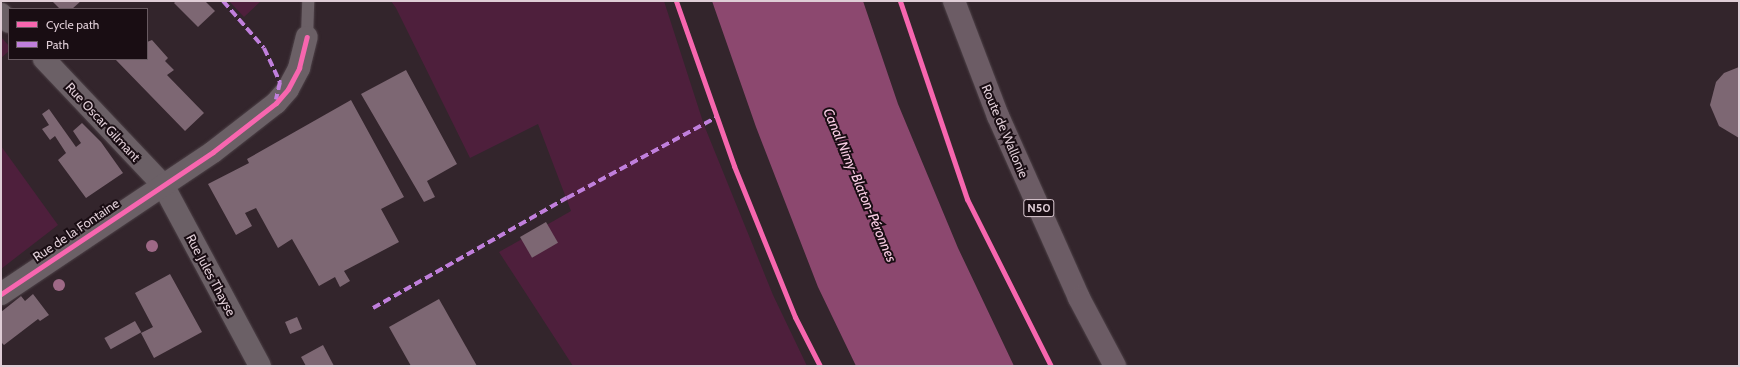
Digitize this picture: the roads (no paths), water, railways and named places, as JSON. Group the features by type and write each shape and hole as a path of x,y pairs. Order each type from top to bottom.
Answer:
{"main road":[{"name":"Route de Wallonie","path":"954,1 998,116 1079,298 1116,366"}],"street":[{"name":"Rue de la Fontaine","path":"1,294 162,184 213,152 276,103 288,89 299,68 307,37"},
{"name":"Rue Oscar Gilmant","path":"45,60 162,184"},
{"name":"Rue Jules Thayse","path":"162,184 260,366"}],"lane":[{"path":"307,37 308,1"}],"water":[{"name":"Canal Nimy-Blaton-Péronnes","path":"712,1 863,1 898,104 958,248 1014,366 856,366 818,287 756,127"}]}
